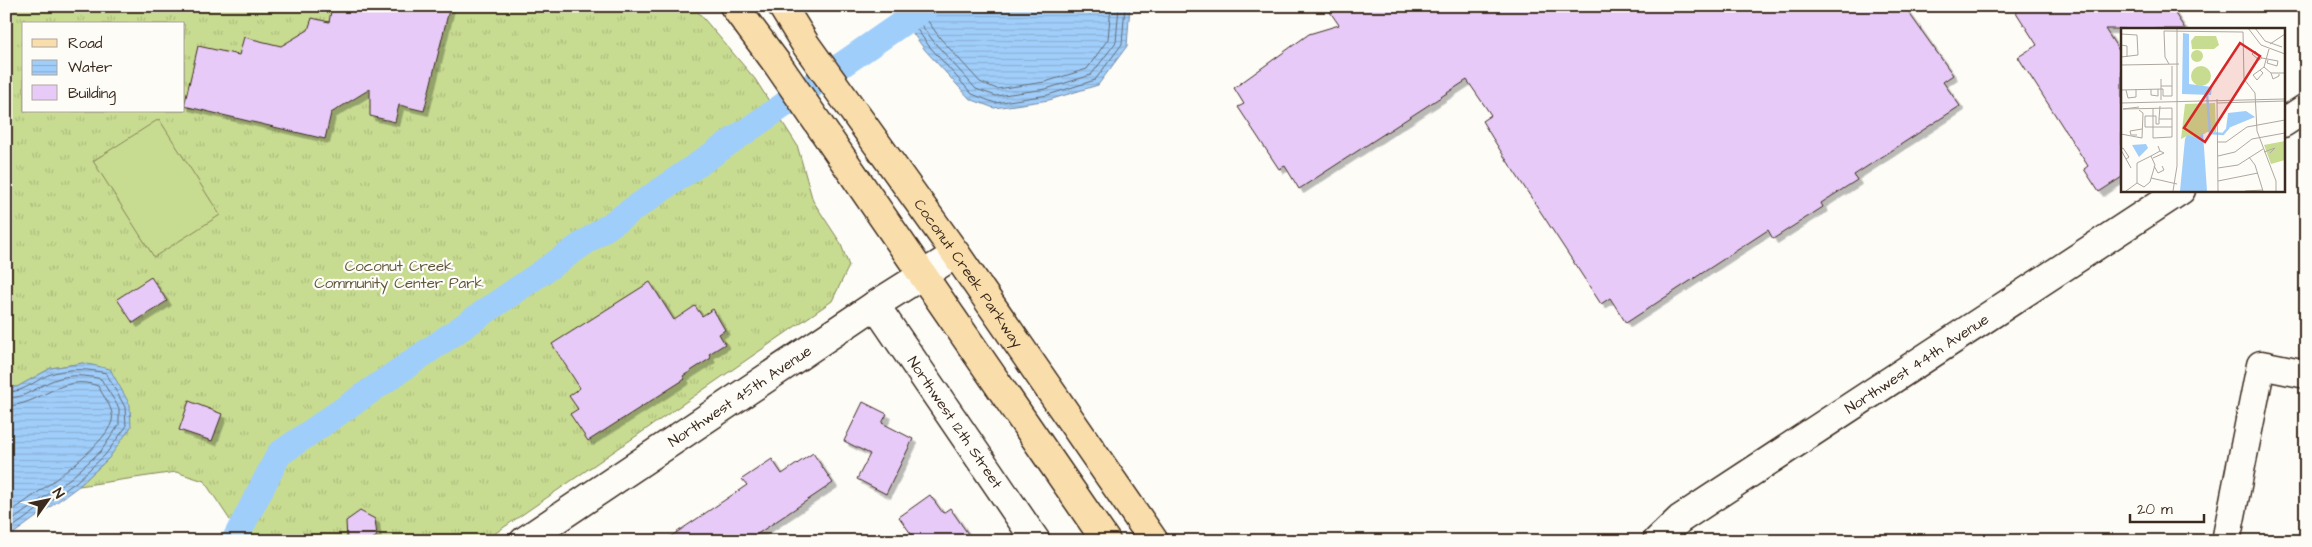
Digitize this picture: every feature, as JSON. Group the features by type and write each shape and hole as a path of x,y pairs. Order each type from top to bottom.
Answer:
{"main road":[{"path":"734,6 778,65 1106,541"},
{"name":"Coconut Creek Parkway","path":"782,6 806,45 956,254 1154,541"}],"street":[{"path":"2284,122 2306,108"},
{"name":"Northwest 44th Avenue","path":"1657,541 1680,519 2179,191"},
{"name":"Northwest 45th Avenue","path":"524,541 875,305 956,254"},
{"name":"Northwest 12th Street","path":"875,305 1036,541"},
{"path":"2226,541 2261,366 2306,374"}],"green space":[{"name":"Coconut Creek Community Center Park","path":"6,6 693,6 755,79 797,145 813,201 840,242 849,266 832,301 484,541 244,541 204,481 176,472 79,486 109,458 83,363 51,368 17,387 6,387"},
{"path":"159,119 220,215 154,257 93,161"}],"water":[{"path":"893,6 1130,6 1127,46 1098,85 1049,100 994,108 970,99 925,50"},
{"path":"83,363 110,369 130,405 131,427 109,458 79,486 6,539 6,387 17,387 51,368"}],"building":[{"path":"332,6 450,6 424,111 399,105 395,122 370,116 370,89 331,113 325,139 185,106 198,46 239,55 244,37 281,46 308,30 312,18 329,22"},
{"path":"1326,6 1904,6 1953,75 1943,82 1960,106 1854,175 1857,180 1821,203 1823,207 1773,239 1768,230 1626,323 1610,298 1601,304 1500,150 1482,121 1491,115 1467,80 1299,189 1285,166 1279,169 1238,107 1244,104 1234,88 1309,34 1339,25"},
{"path":"2012,6 2170,6 2184,28 2105,29 2121,53 2121,178 2099,192 2084,169 2088,166 2018,57 2037,45"},
{"path":"151,277 167,301 133,323 117,299"},
{"path":"650,282 674,320 695,306 702,316 713,309 725,330 719,334 725,344 709,354 711,358 683,376 685,379 588,441 570,414 578,409 569,396 580,388 552,344"},
{"path":"189,401 222,414 212,441 179,430"},
{"path":"863,402 887,414 882,423 913,439 886,494 857,479 870,454 844,441"},
{"path":"813,453 833,483 747,541 664,541 747,485 742,479 772,459 782,474"},
{"path":"930,495 943,513 950,508 973,541 916,541 899,517"},
{"path":"360,511 375,519 377,536 369,541 347,541 346,521"}],"waterway":[{"path":"234,541 279,454 927,6"}]}
